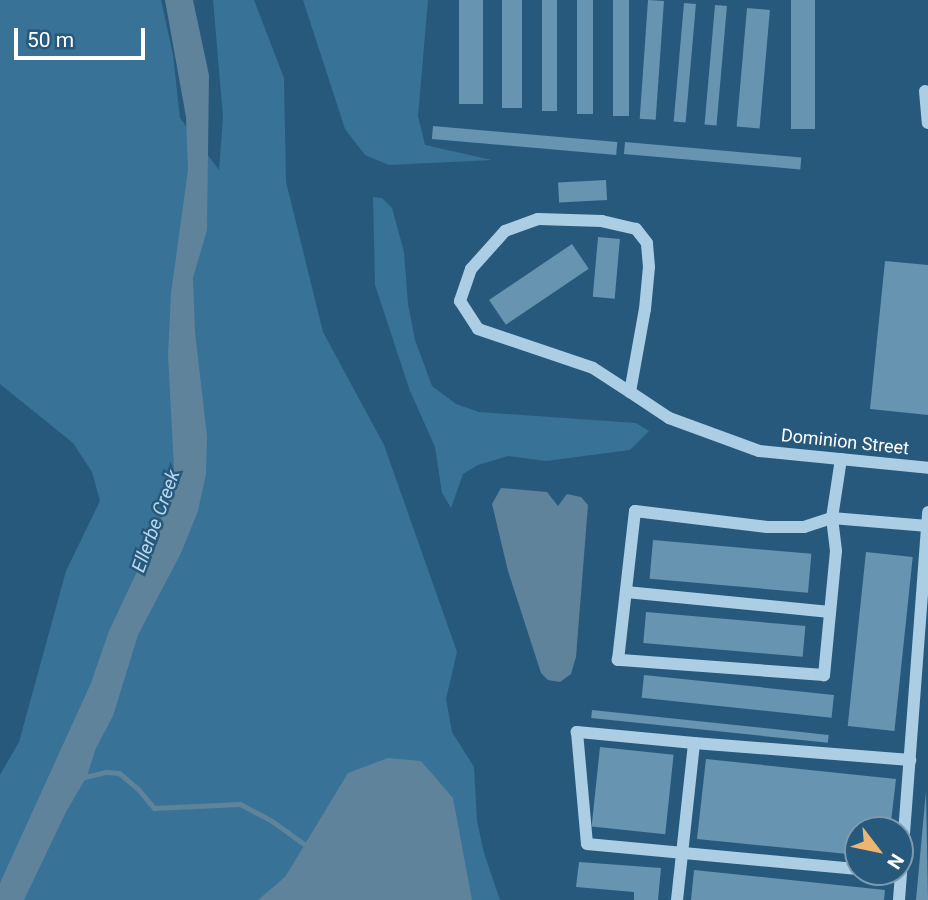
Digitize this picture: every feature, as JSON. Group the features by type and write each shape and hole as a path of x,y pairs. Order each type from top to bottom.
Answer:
{"street":[{"path":"925,90 928,123"},
{"name":"Dominion Street","path":"630,392 645,309 649,267 647,243 636,229 580,219 538,219 506,232 471,269 460,301 478,329 593,368 669,418 760,451 928,468"},
{"path":"841,459 832,518 836,551 824,675 618,660 635,511 767,527 804,527 832,518 927,526"},
{"path":"904,816 928,512"},
{"path":"626,592 830,612"},
{"path":"844,868 587,844 576,732 910,760"},
{"path":"677,900 694,743"}],"shaded area":[{"path":"0,0 161,0 173,55 180,118 219,170 223,117 213,0 254,0 284,78 286,182 323,332 384,445 457,652 446,699 452,732 474,767 477,821 484,853 500,900 0,900 0,775 19,742 66,571 100,501 92,472 73,443 0,384"},
{"path":"165,0 193,0 209,75 207,230 193,278 195,332 207,436 206,474 198,511 181,553 138,635 113,716 96,748 87,776 66,812 24,900 0,900 0,883 91,683 109,631 159,525 174,468 168,355 171,293 188,170 186,117"},
{"path":"303,0 428,0 418,116 425,145 492,160 389,165 365,155 345,129"},
{"path":"373,197 382,198 392,208 404,252 408,304 415,340 432,386 456,404 479,412 636,423 649,431 630,450 546,461 508,456 478,465 463,474 451,508 442,493 435,447 410,391 375,285"},
{"path":"501,488 547,492 558,506 567,494 581,497 588,505 576,657 571,674 560,682 548,680 541,673 508,571 492,504"},
{"path":"388,758 421,761 453,798 472,900 258,900 285,877 348,773"}],"building":[{"path":"459,0 483,0 483,104 459,104"},
{"path":"502,0 522,0 522,108 502,108"},
{"path":"542,0 557,0 557,111 542,111"},
{"path":"577,0 593,0 593,114 577,114"},
{"path":"613,0 629,0 629,116 613,116"},
{"path":"648,0 664,1 656,120 640,119"},
{"path":"791,0 815,0 815,129 791,129"},
{"path":"684,3 696,4 686,123 674,122"},
{"path":"715,5 727,6 716,126 705,125"},
{"path":"747,8 770,10 760,129 737,127"},
{"path":"433,126 617,142 616,155 432,139"},
{"path":"625,142 801,157 800,169 624,154"},
{"path":"606,180 607,200 559,202 558,183"},
{"path":"598,237 620,239 615,299 593,297"},
{"path":"572,244 589,269 506,325 489,300"},
{"path":"885,261 928,265 928,415 870,409"},
{"path":"653,540 811,554 808,593 650,579"},
{"path":"866,552 913,557 894,731 848,726"},
{"path":"646,612 805,626 803,657 643,643"},
{"path":"644,675 834,695 832,718 642,698"},
{"path":"592,710 829,735 828,743 591,718"},
{"path":"600,747 674,755 665,834 592,827"},
{"path":"706,759 896,779 892,816 844,816 844,854 697,839"},
{"path":"926,791 928,900 916,900"},
{"path":"579,862 661,868 658,900 634,900 634,892 576,887"},
{"path":"694,870 885,890 884,900 691,900"}],"waterway":[{"path":"80,778 105,772 119,773 138,789 154,808 240,804 272,821 308,847"}],"water label":[{"name":"Ellerbe Creek","path":"156,521"}]}
